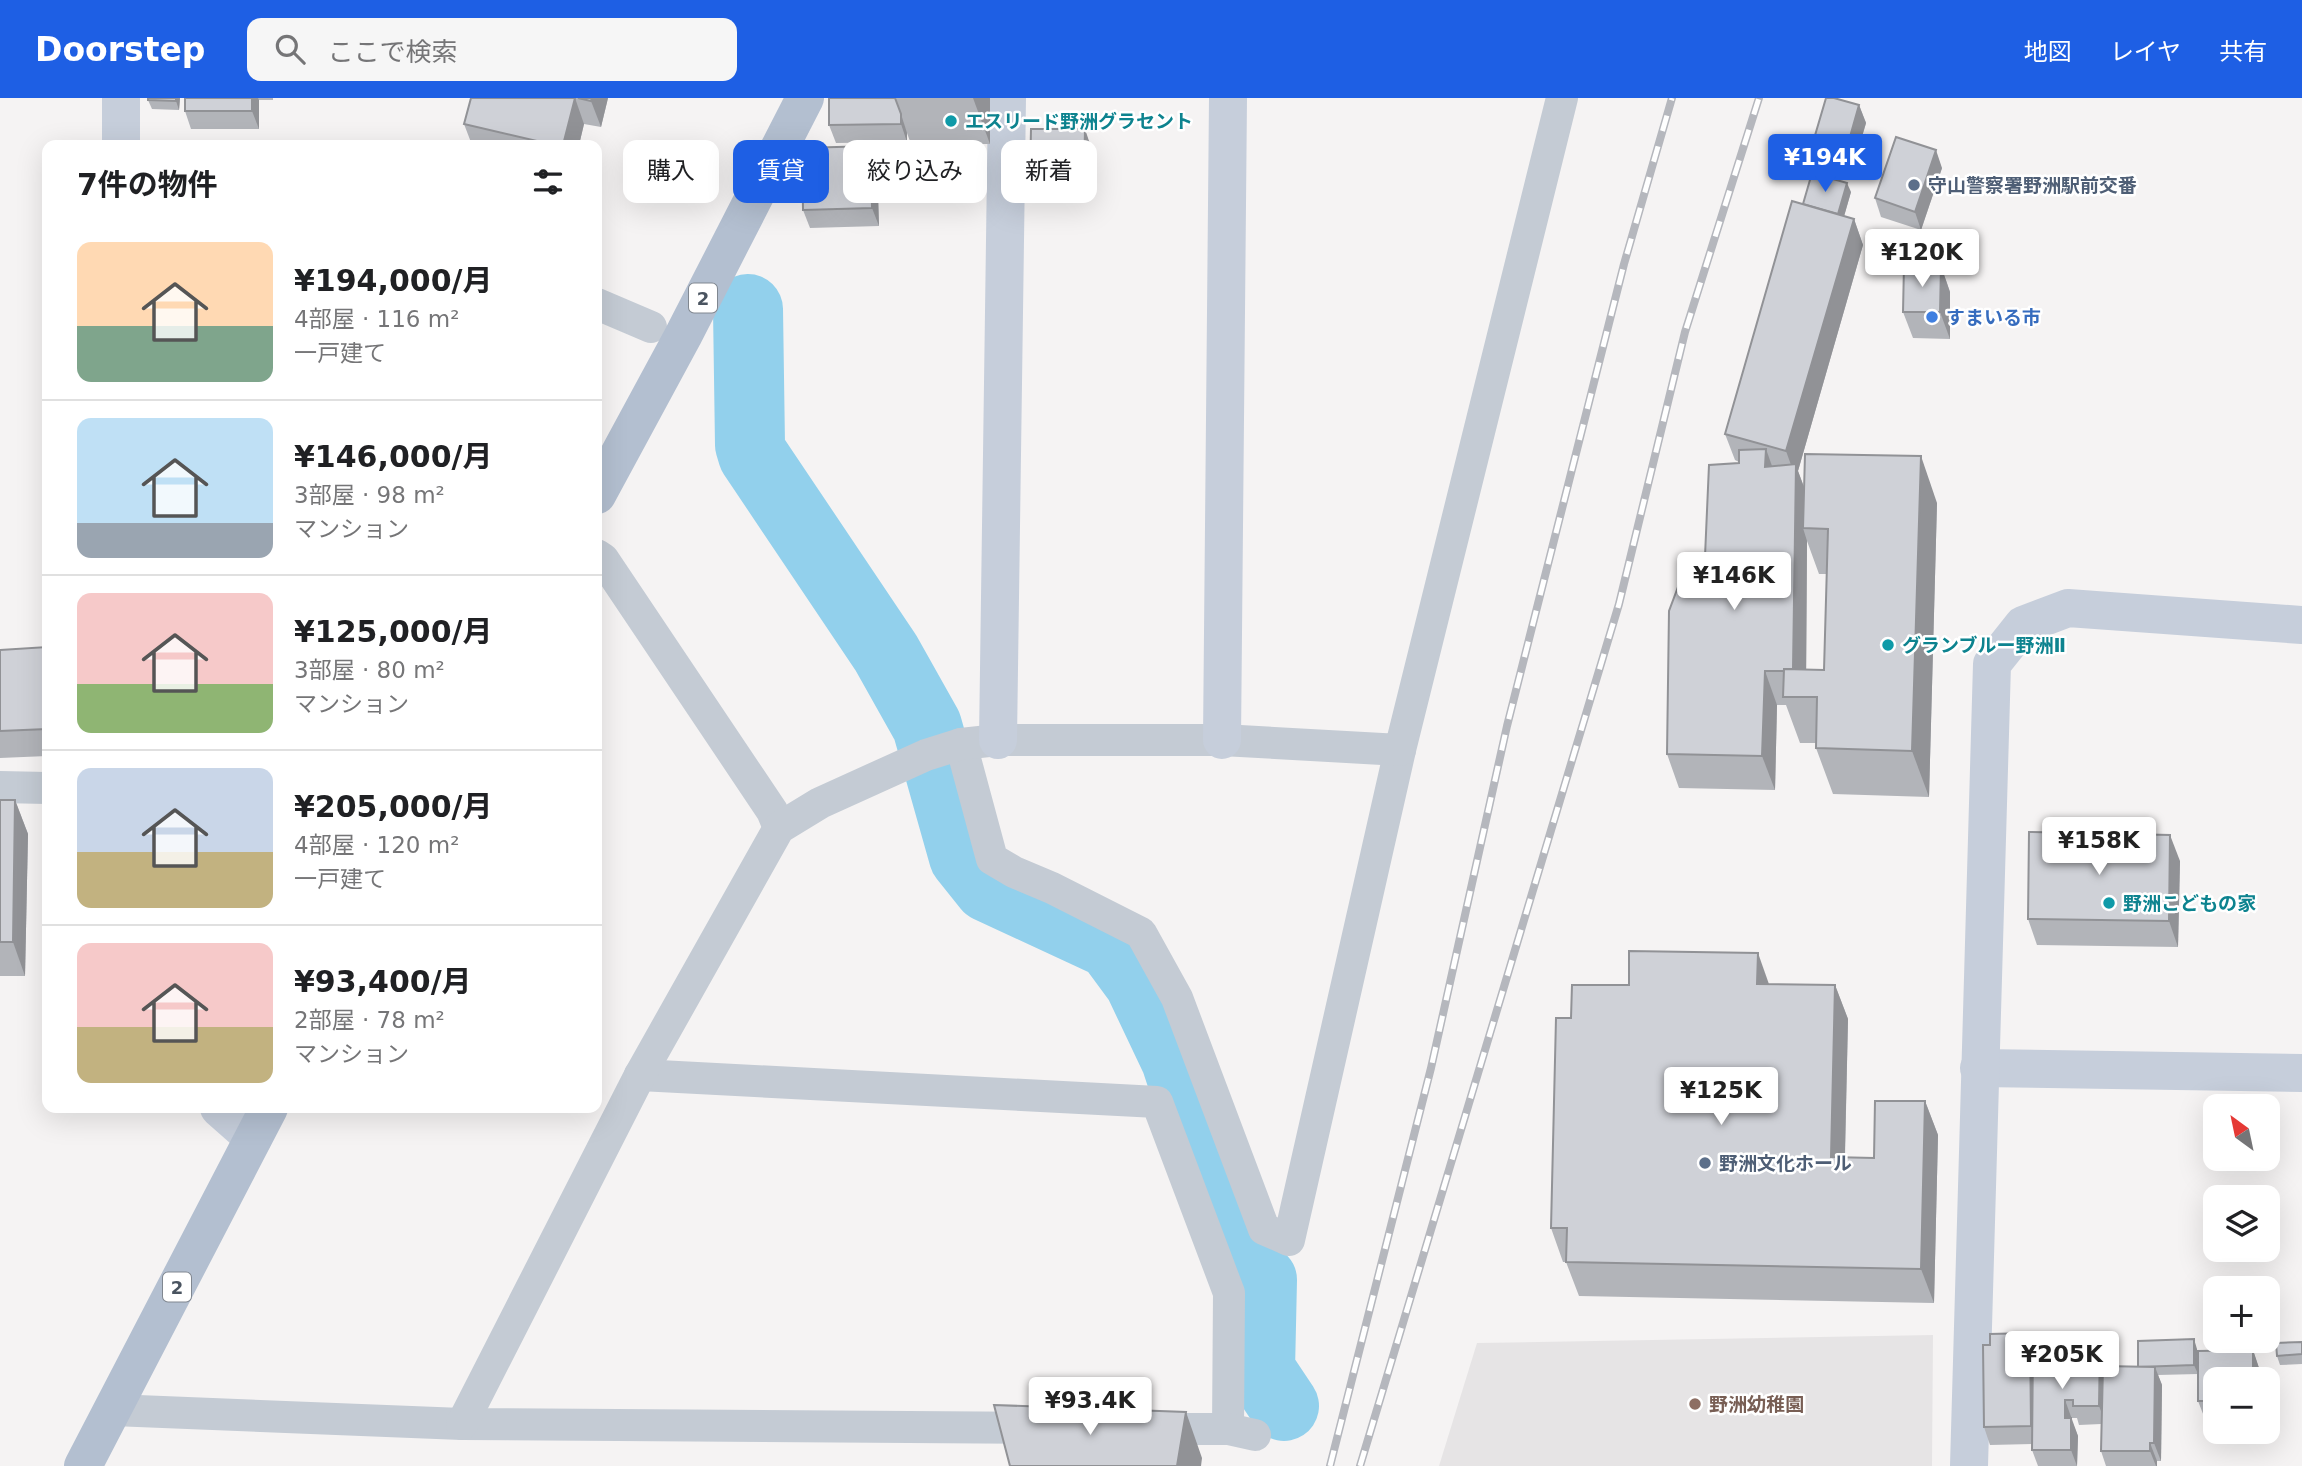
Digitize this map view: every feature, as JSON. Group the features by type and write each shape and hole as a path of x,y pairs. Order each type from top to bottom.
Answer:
{"main road":[{"name":"2","path":"602,486 683,336 805,98"},
{"name":"2","path":"83,1466 261,1123"}],"street":[{"path":"121,98 121,140"},
{"path":"999,740 1007,98"},
{"path":"1222,740 1228,98"},
{"path":"947,748 992,859 1013,872 1052,888 1140,933 1177,998 1264,1228 1289,1240 1400,750 1562,98"},
{"path":"602,306 651,327"},
{"path":"602,558 764,799 779,828"},
{"path":"1969,1466 1992,664 2023,625 2068,608 2302,625"},
{"path":"462,1423 640,1075 779,828 820,803 947,748 999,740 1222,740 1400,750"},
{"path":"0,787 42,788"},
{"path":"1979,1068 2302,1073"},
{"path":"640,1075 1157,1102 1229,1293 1242,1432 1117,1428"},
{"path":"233,1113 261,1123"},
{"path":"113,1410 462,1423 1075,1428"}],"shaded area":[{"name":"野洲幼稚園","path":"1933,1335 1932,1466 1439,1466 1477,1343"}],"building":[{"path":"176,98 176,101 148,100"},
{"path":"185,98 252,98 252,111 185,111"},
{"path":"471,98 575,98 564,140 533,140 464,124"},
{"path":"829,98 895,98 901,114 901,124 829,125"},
{"path":"1826,98 1859,105 1844,158 1811,149"},
{"path":"1031,129 1085,129 1085,140 1031,140"},
{"path":"1896,137 1936,150 1915,212 1875,198"},
{"path":"829,147 843,147 843,203 872,203 872,208 803,210 803,203 829,203"},
{"path":"1812,173 1847,183 1838,214 1803,204"},
{"path":"1792,201 1854,219 1786,451 1725,434"},
{"path":"1904,265 1941,266 1940,312 1903,312"},
{"path":"1766,449 1765,467 1796,464 1793,669 1765,671 1762,756 1667,754 1669,611 1681,579 1704,579 1709,465 1739,463 1739,450"},
{"name":"グランブルー野洲Ⅱ","path":"1805,454 1921,456 1912,751 1816,748 1817,697 1783,697 1784,669 1824,670 1828,529 1803,528"},
{"path":"42,647 42,729 0,731 0,650"},
{"path":"0,800 15,800 13,942 0,942"},
{"name":"野洲こどもの家","path":"2029,832 2170,835 2169,921 2028,919"},
{"name":"野洲文化ホール","path":"1629,951 1758,953 1757,984 1835,985 1831,1157 1874,1158 1875,1101 1925,1101 1921,1269 1566,1262 1567,1228 1551,1228 1556,1018 1571,1018 1572,985 1629,985"},
{"path":"2030,1333 2031,1426 1984,1427 1983,1345 1990,1345 1990,1334"},
{"path":"2194,1339 2194,1365 2138,1367 2138,1341"},
{"path":"2302,1342 2302,1354 2277,1356 2277,1353 2280,1353 2280,1343"},
{"path":"2033,1345 2100,1346 2099,1406 2073,1406 2073,1400 2065,1400 2065,1418 2071,1418 2071,1450 2032,1450"},
{"path":"2198,1351 2253,1353 2253,1367 2203,1367 2203,1401 2198,1401"},
{"path":"2103,1366 2155,1367 2154,1443 2150,1443 2150,1451 2101,1451"},
{"path":"994,1405 1186,1412 1177,1466 1010,1466"}],"waterway":[{"path":"748,309 750,445 753,455 886,653 927,726 964,857 988,887 1111,944 1139,982 1176,1060 1216,1182 1250,1267 1262,1280 1260,1370 1284,1406"}],"railway":[{"path":"1330,1466 1431,1068 1507,726 1624,264 1672,98"},
{"path":"1360,1466 1619,604 1685,332 1759,98"}],"place":[{"name":"エスリード野洲グラセント","path":"951,121"},
{"name":"守山警察署野洲駅前交番","path":"1914,185"},
{"name":"すまいる市","path":"1932,317"},
{"name":"グランブルー野洲Ⅱ","path":"1888,645"},
{"name":"野洲こどもの家","path":"2109,903"},
{"name":"野洲文化ホール","path":"1705,1163"},
{"name":"野洲幼稚園","path":"1695,1404"}]}
